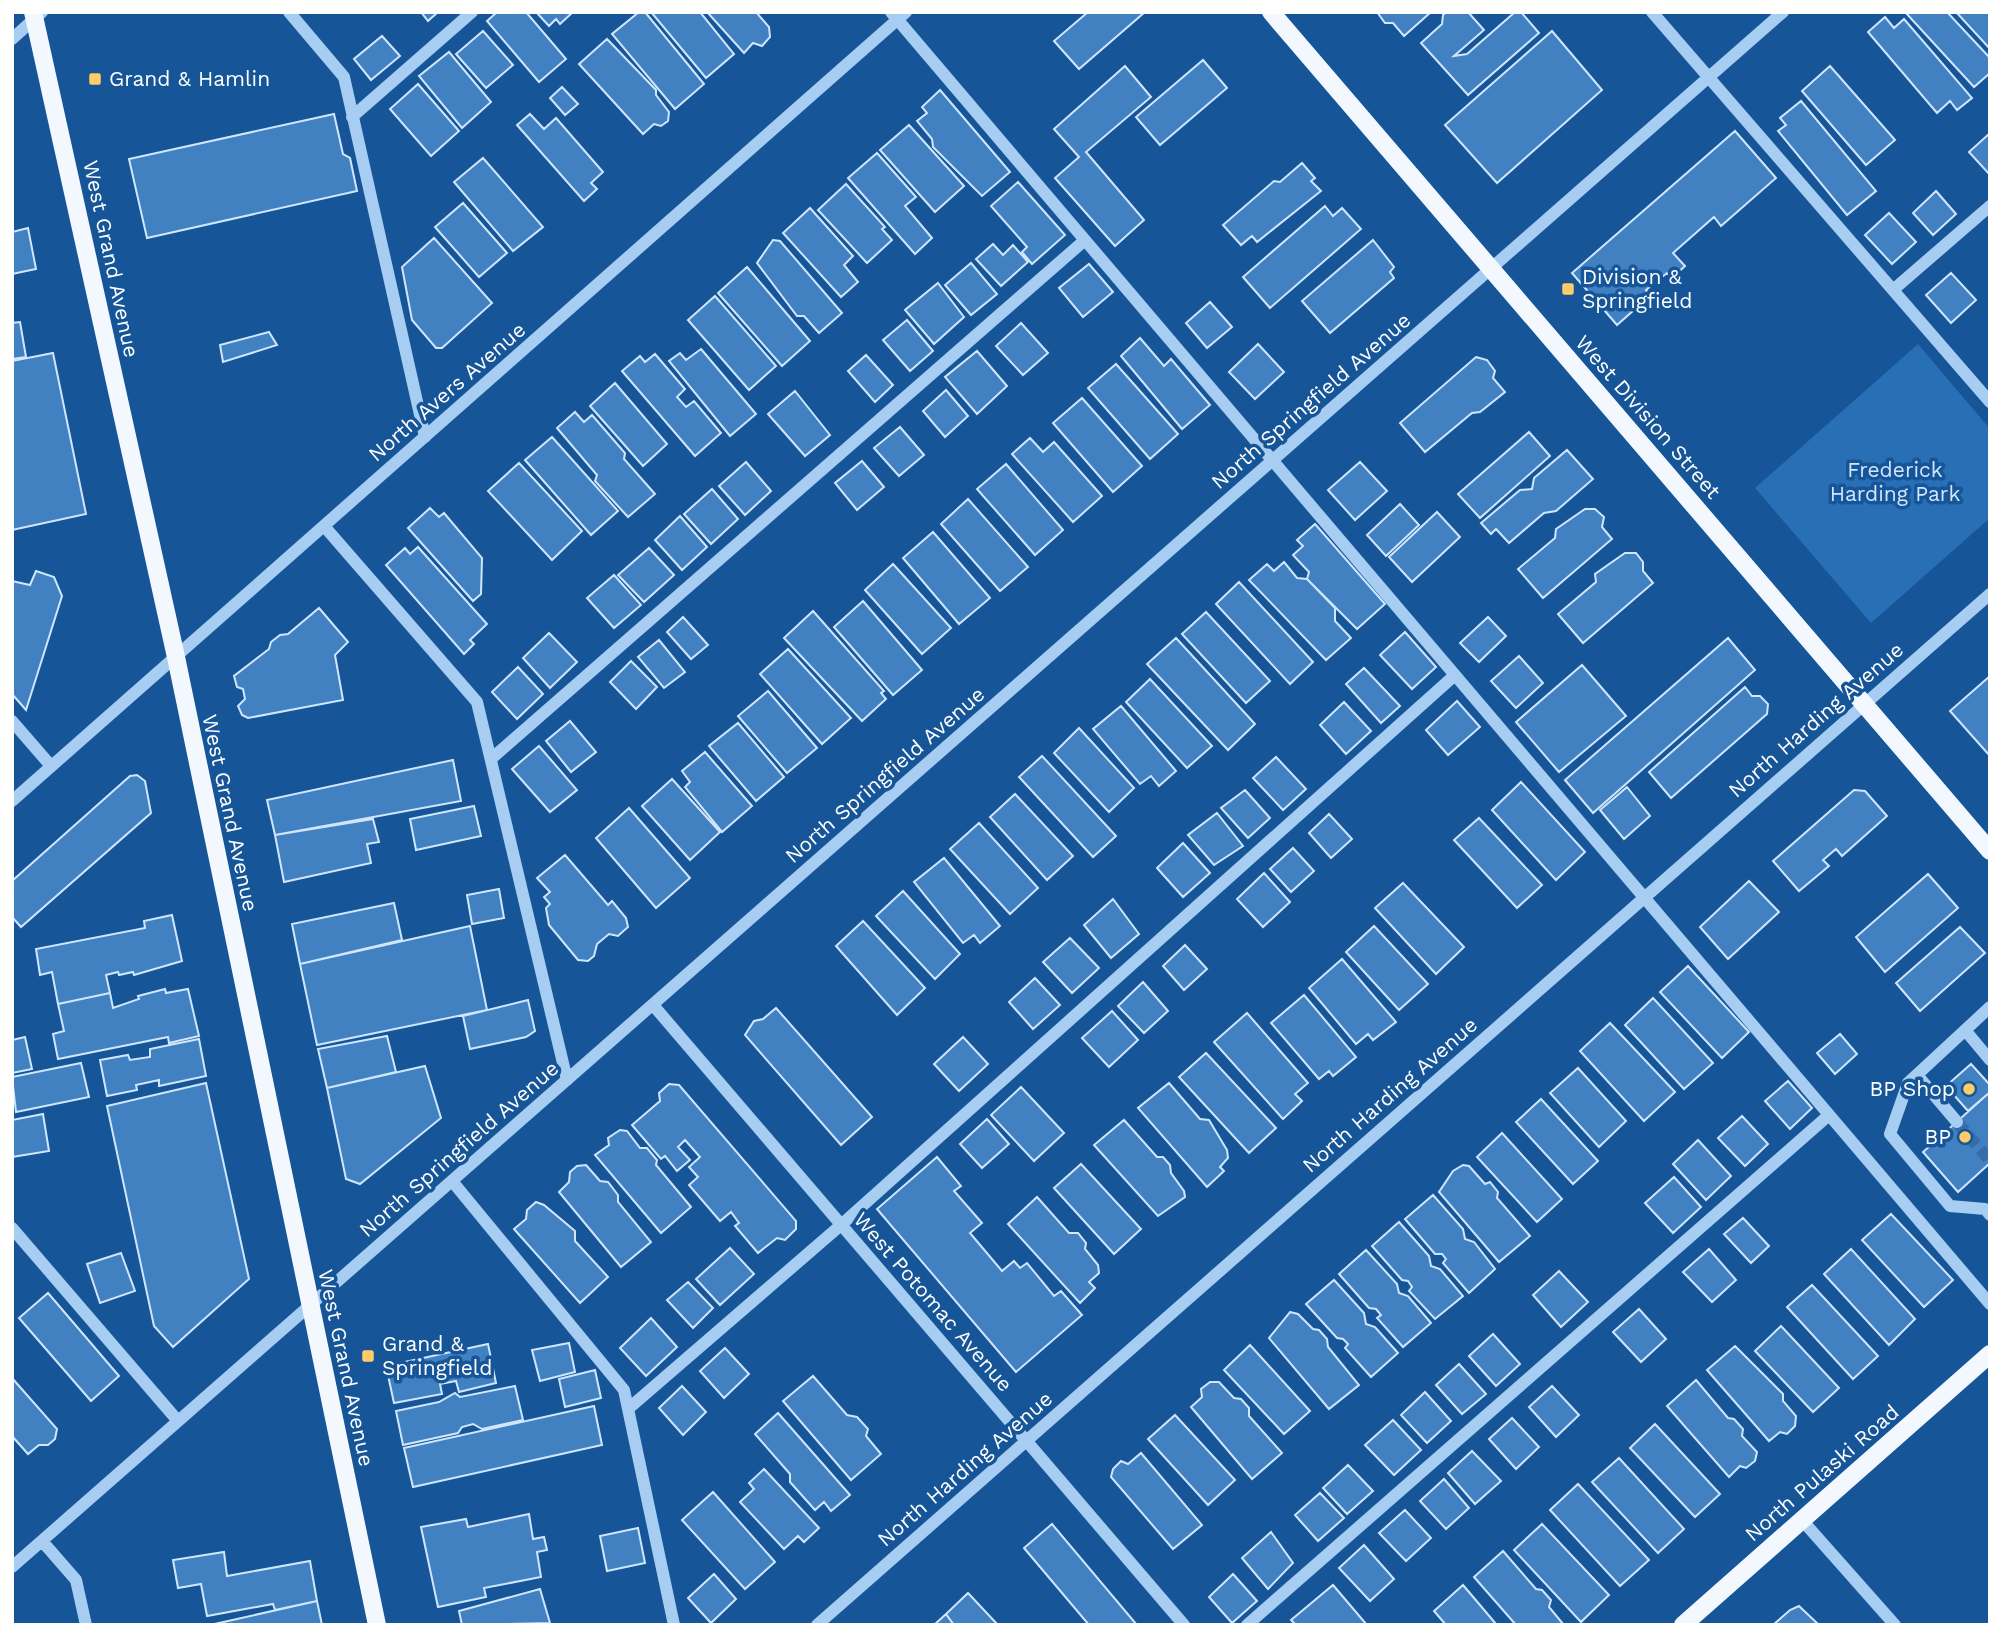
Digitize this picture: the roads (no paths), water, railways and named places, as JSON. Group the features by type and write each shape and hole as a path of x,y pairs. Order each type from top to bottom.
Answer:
{"main road":[{"name":"West Division Street","path":"1271,12 1990,851"},
{"name":"West Grand Avenue","path":"36,15 176,657 377,1625"},
{"name":"North Pulaski Road","path":"1684,1625 1990,1354"}],"street":[{"path":"289,12 344,77 425,437"},
{"path":"352,117 472,12"},
{"path":"1652,12 1990,402"},
{"name":"North Springfield Avenue","path":"12,1567 1783,12"},
{"path":"12,39 36,15"},
{"path":"898,15 1085,240 1990,1304"},
{"name":"North Avers Avenue","path":"12,800 425,437 898,15"},
{"path":"1893,290 1990,206"},
{"path":"491,759 1085,240"},
{"path":"324,526 477,702 567,1080"},
{"name":"North Harding Avenue","path":"817,1625 1990,594"},
{"path":"628,1409 841,1225 1455,675"},
{"path":"12,721 51,766"},
{"name":"West Potomac Avenue","path":"653,1005 1184,1625"},
{"path":"1988,1210 1950,1206 1890,1134 1908,1083 1990,1007"},
{"path":"1965,1030 1990,1060"},
{"path":"1917,1075 1956,1122"},
{"path":"1247,1625 1829,1115"},
{"path":"452,1181 624,1390 674,1625"},
{"path":"12,1228 178,1421"},
{"path":"1802,1520 1895,1625"},
{"path":"42,1541 76,1580 86,1625"}],"tunnel":[{"path":"1957,1122 1990,1161"}],"place":[{"name":"Grand & Hamlin","path":"95,79"},
{"name":"Division & Springfield","path":"1568,289"},
{"name":"BP Shop","path":"1969,1089"},
{"name":"BP","path":"1965,1137"},
{"name":"Grand & Springfield","path":"368,1356"}],"park label":[{"name":"Frederick Harding Park","path":"1895,482"}]}
